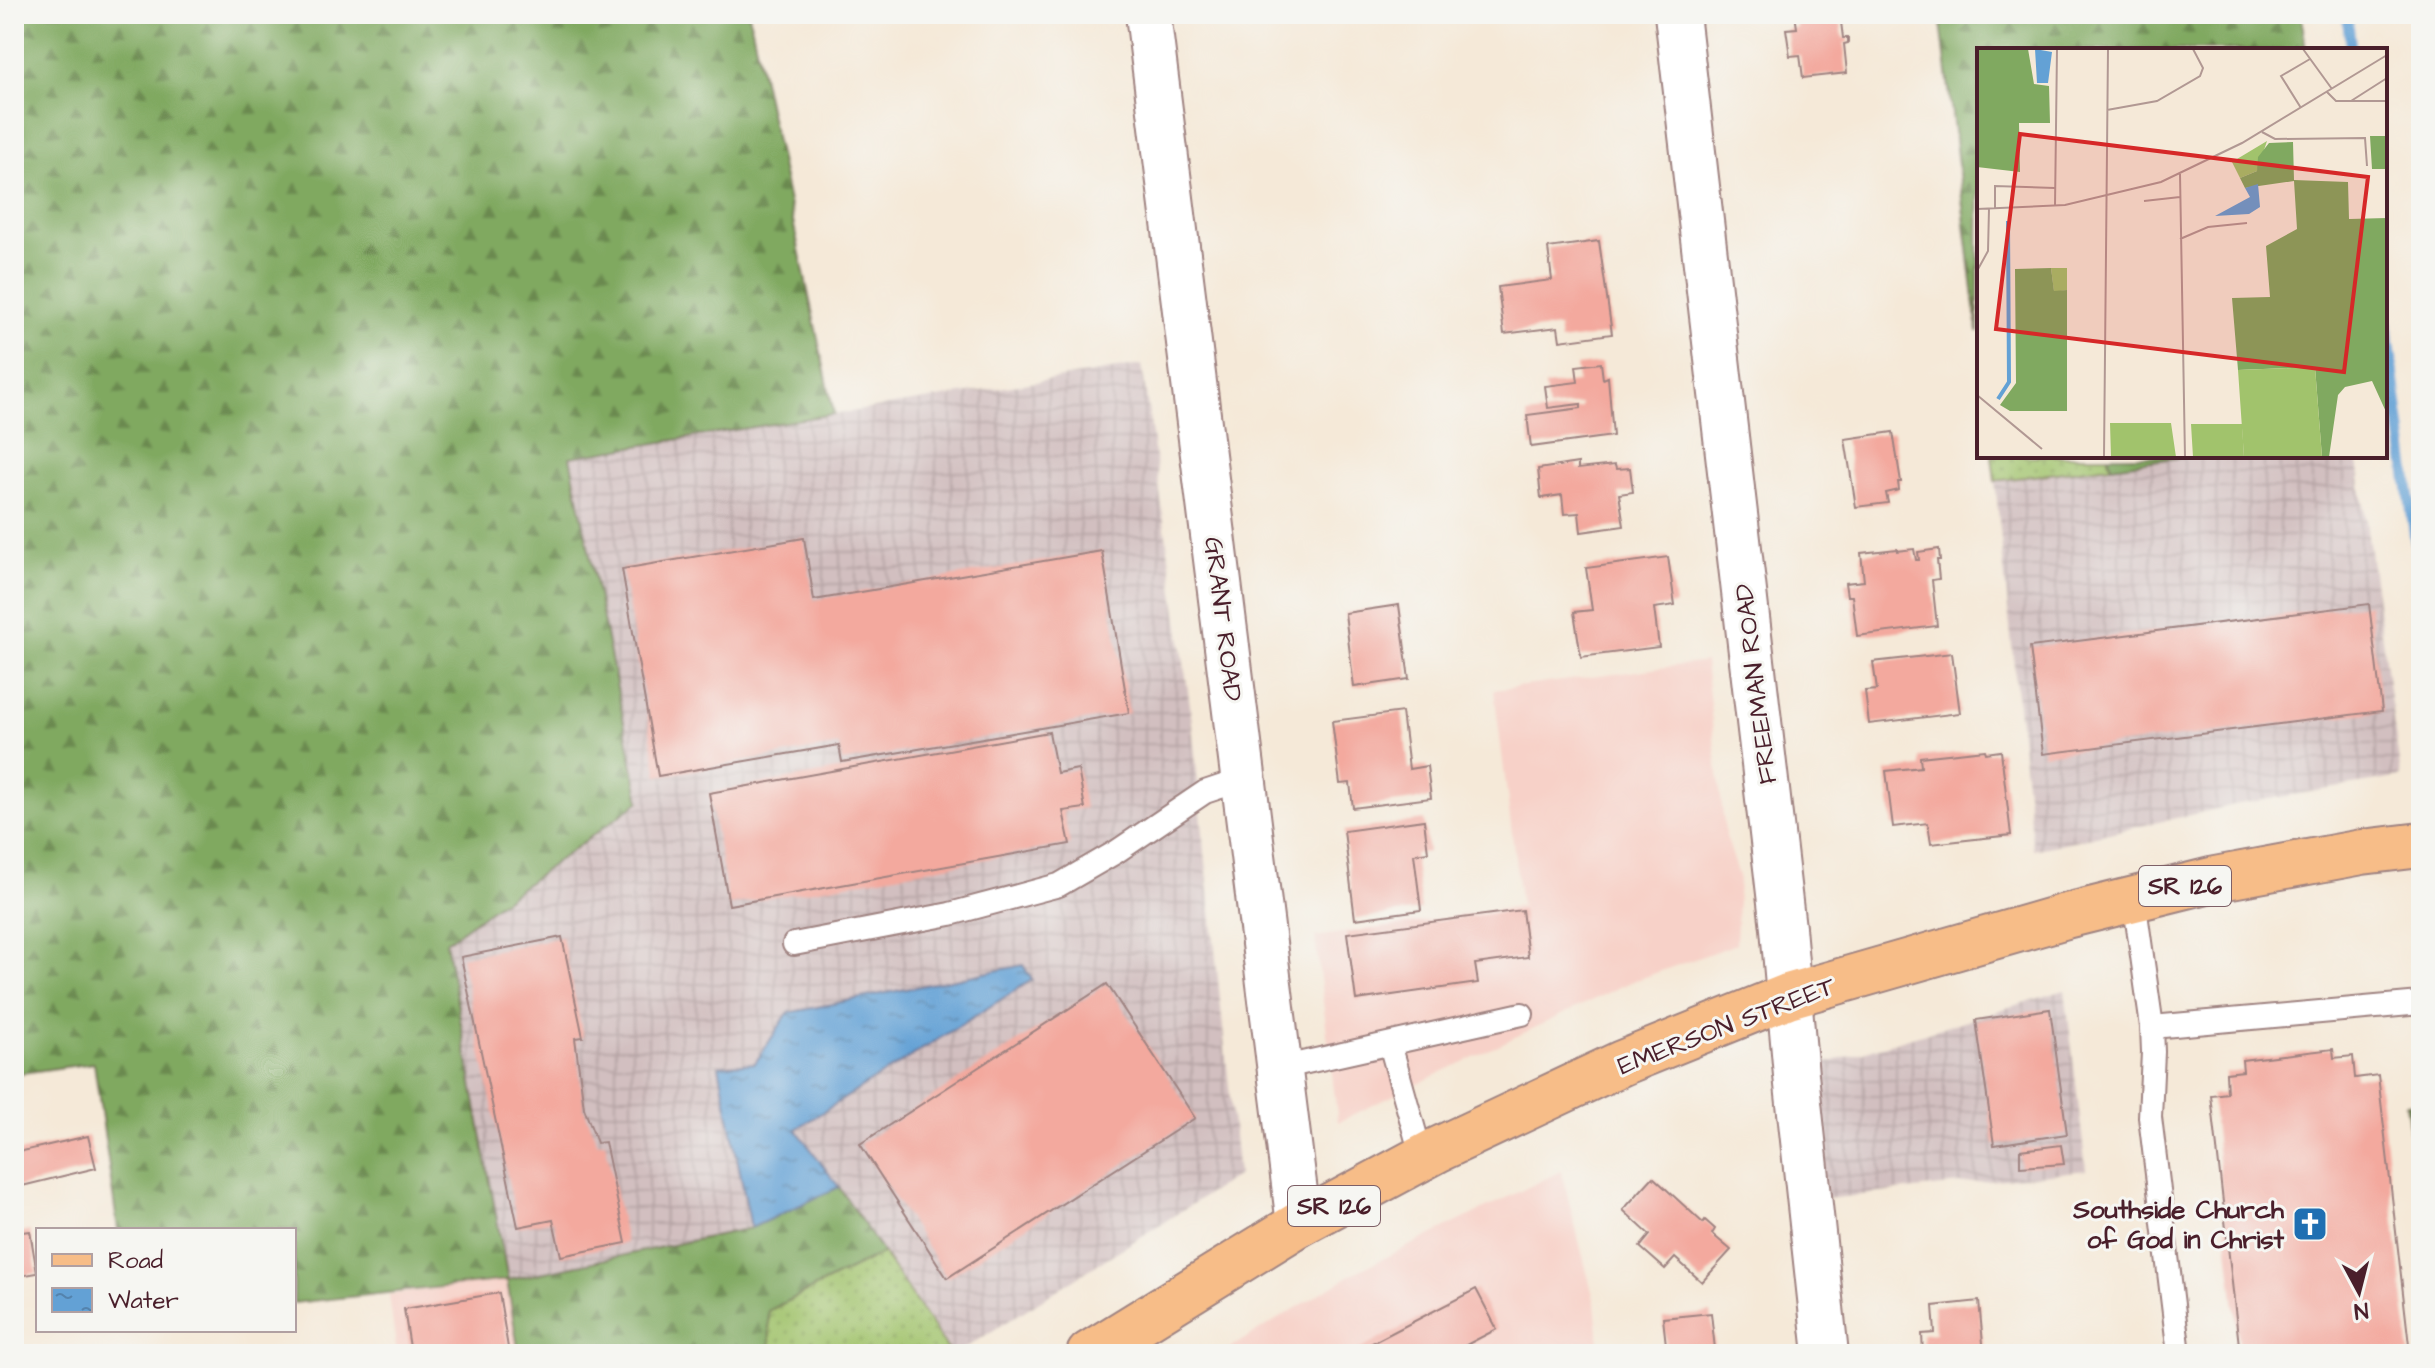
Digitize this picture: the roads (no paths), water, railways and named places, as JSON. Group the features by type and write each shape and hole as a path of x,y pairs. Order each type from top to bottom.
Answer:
{"main road":[{"name":"EMERSON STREET","path":"1089,1354 1299,1224 1422,1158 1622,1063 1788,996 2066,916 2215,879 2362,852 2421,845"}],"street":[{"name":"GRANT ROAD","path":"1148,14 1299,1224"},
{"name":"FREEMAN ROAD","path":"1677,14 1783,928 1826,1354"}],"lane":[{"path":"794,944 950,914 1059,885 1116,852 1205,792 1244,779"},
{"path":"2134,899 2152,1027 2150,1117 2179,1354"},
{"path":"2152,1027 2421,1003"},
{"path":"1280,1068 1522,1014"},
{"path":"1390,1044 1422,1158"}],"water":[{"path":"1023,965 1032,980 796,1129 839,1187 751,1228 719,1066 755,1063 788,1013"}],"waterway":[{"path":"2347,14 2351,48"},
{"path":"2387,323 2421,584"}],"place":[{"name":"Southside Church of God in Christ","path":"2310,1224"}]}
